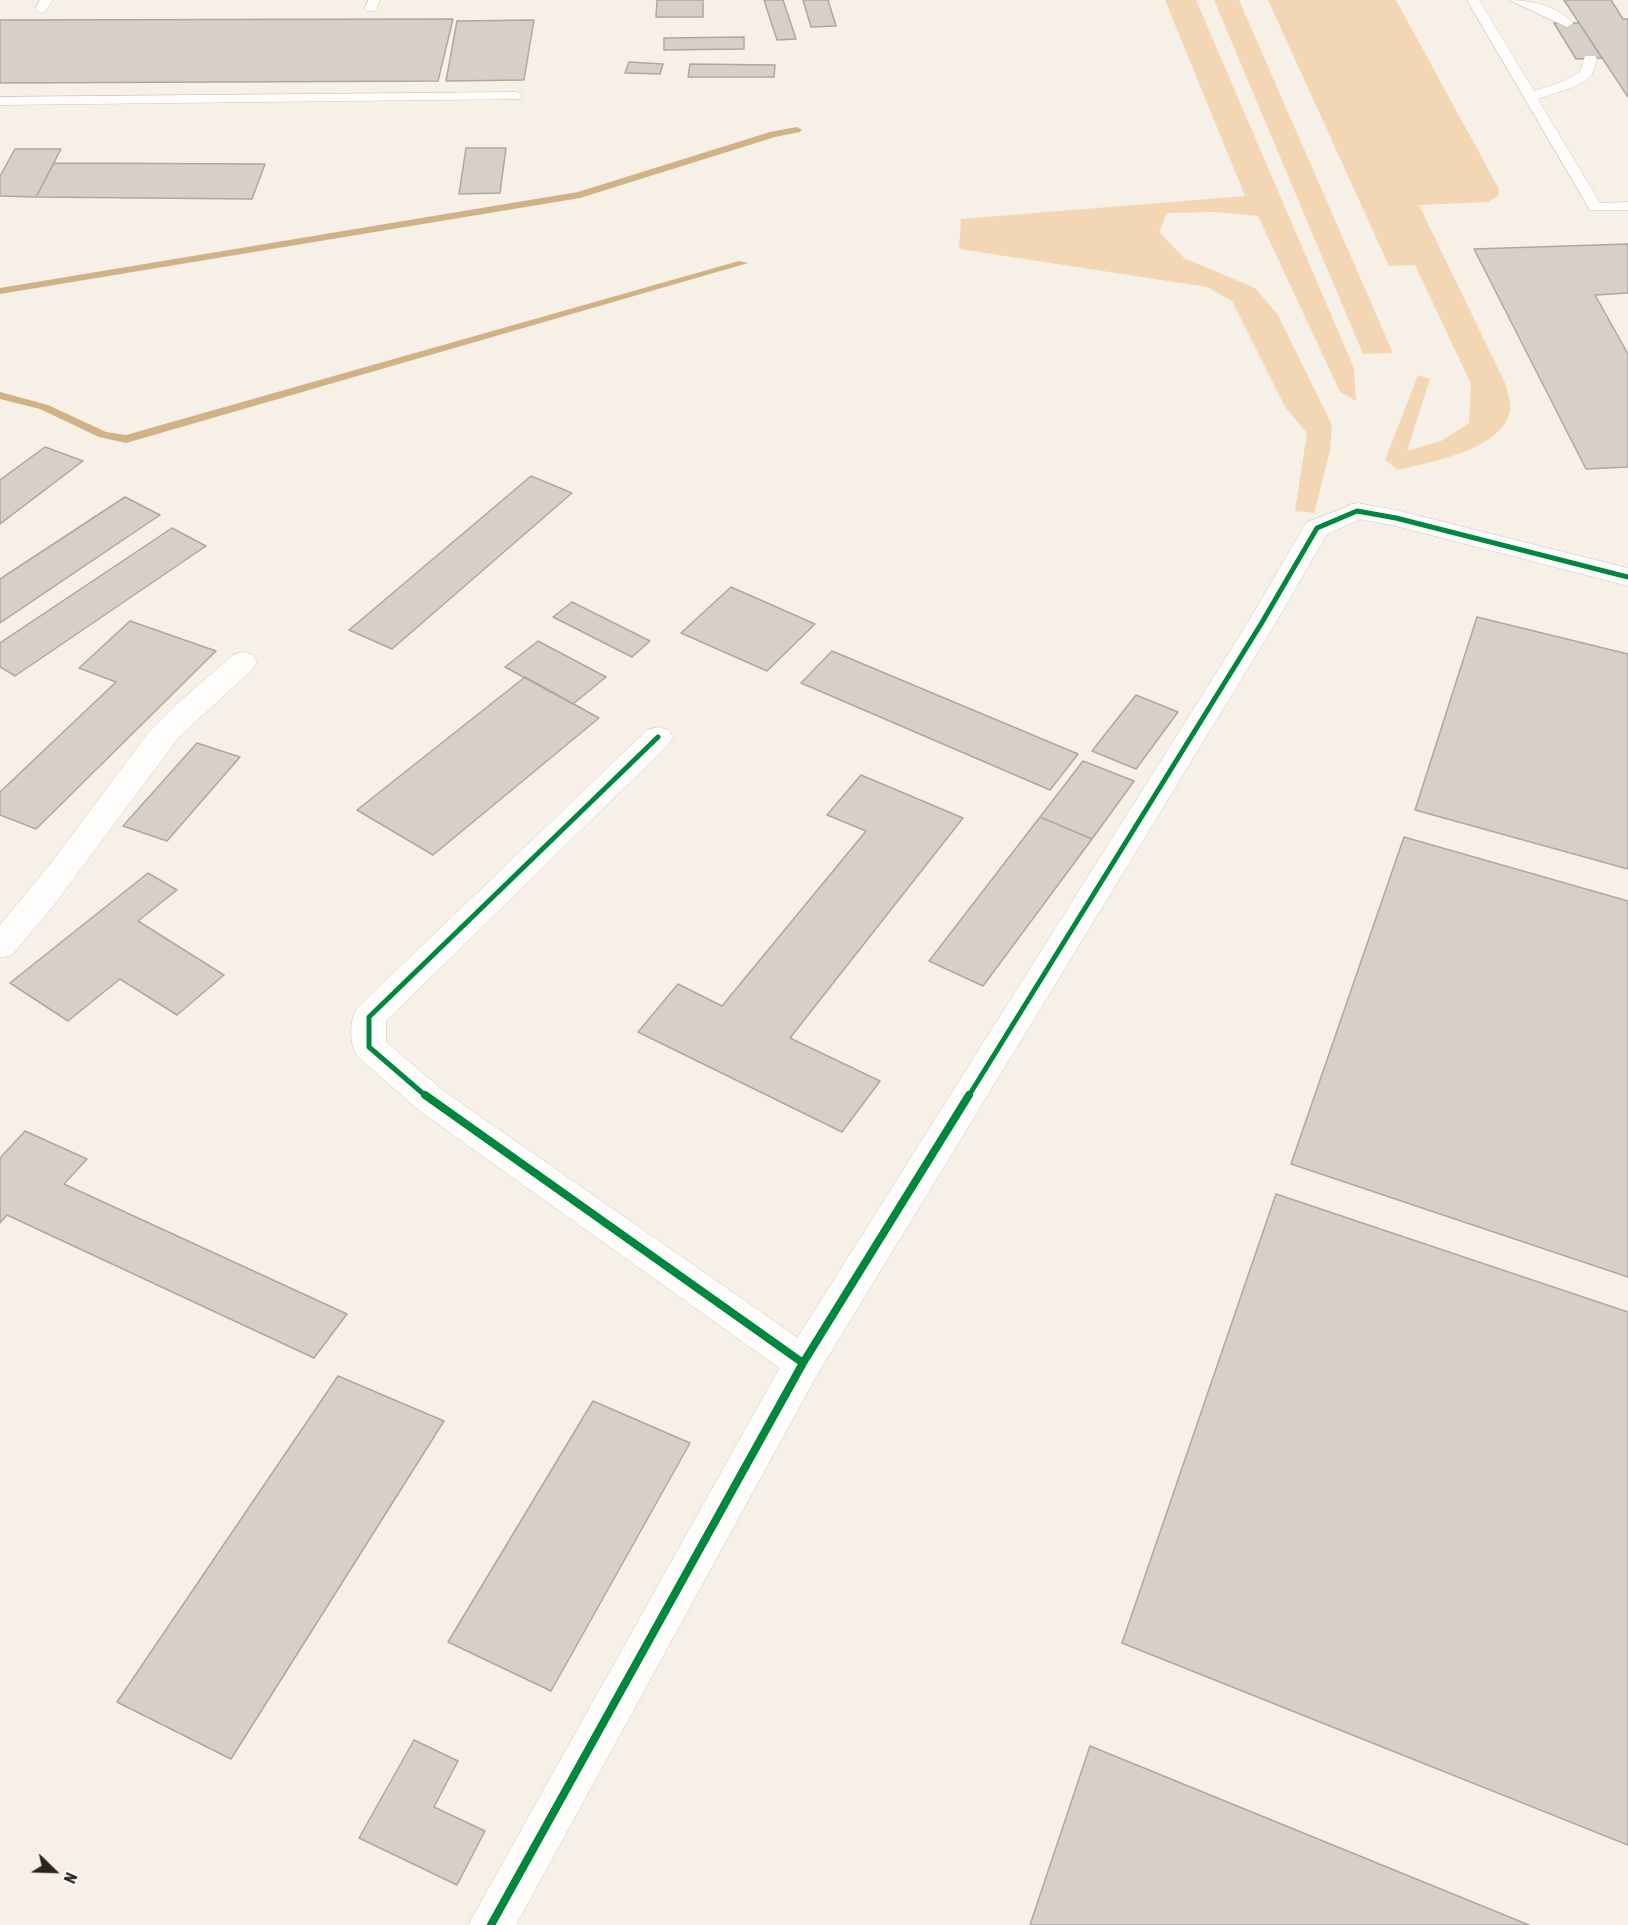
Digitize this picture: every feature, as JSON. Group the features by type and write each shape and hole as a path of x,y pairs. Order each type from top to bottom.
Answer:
{"street":[{"path":"491,1925 803,1363 1243,654 1317,528 1357,511 1396,518 1628,577"},
{"path":"0,946 30,915 161,737 243,662"},
{"path":"658,737 369,1017 369,1047 433,1102 803,1363"}],"lane":[{"path":"1473,0 1595,207 1628,206"},
{"path":"1515,0 1552,13 1567,23"},
{"path":"1530,97 1569,84 1586,74 1590,59"},
{"path":"0,101 516,96"}],"shaded area":[{"path":"1165,0 1196,0 1354,368 1356,401 1340,392 1258,216 1217,212 1167,213 1159,232 1184,258 1255,288 1278,315 1332,425 1330,451 1314,513 1295,511 1307,433 1285,407 1232,301 1207,287 959,249 961,219 1245,196"},
{"path":"1214,0 1239,0 1393,353 1363,354"},
{"path":"1268,0 1396,0 1499,189 1498,196 1488,202 1419,205 1505,383 1509,397 1510,411 1504,424 1494,436 1479,445 1445,458 1398,470 1385,460 1418,375 1430,379 1407,451 1441,441 1469,423 1471,384 1415,265 1389,266"}],"building":[{"path":"657,0 703,0 703,17 656,17"},
{"path":"764,0 783,0 796,39 777,40"},
{"path":"803,0 828,0 836,26 811,27"},
{"path":"1564,0 1611,0 1623,19 1628,19 1628,97"},
{"path":"453,19 438,81 0,83 0,20"},
{"path":"534,20 524,80 446,81 457,21"},
{"path":"1554,23 1579,23 1602,58 1576,59"},
{"path":"744,37 744,49 664,50 664,38"},
{"path":"629,62 663,64 660,74 625,73"},
{"path":"690,64 775,65 774,77 688,77"},
{"path":"466,148 506,148 500,193 459,194"},
{"path":"15,149 61,149 36,197 0,196 0,176"},
{"path":"54,163 265,164 252,199 36,197"},
{"path":"1628,244 1628,293 1595,295 1628,354 1628,467 1586,469 1474,249"},
{"path":"45,447 83,461 0,524 0,480"},
{"path":"531,476 572,493 392,649 349,630"},
{"path":"125,497 160,515 0,623 0,579"},
{"path":"172,528 206,546 15,676 0,667 0,643"},
{"path":"731,587 815,624 767,671 681,633"},
{"path":"572,602 650,641 632,657 553,617"},
{"path":"1477,617 1628,654 1628,869 1415,810"},
{"path":"130,621 216,651 36,829 0,815 0,792 116,682 79,668"},
{"path":"538,641 606,677 573,704 505,667"},
{"path":"832,651 1078,754 1050,790 801,683"},
{"path":"525,677 599,718 433,855 357,810"},
{"path":"1136,695 1178,712 1136,769 1092,751"},
{"path":"197,743 240,757 167,841 123,826"},
{"path":"1083,761 1134,781 1092,839 1040,817"},
{"path":"861,775 963,818 790,1038 880,1081 842,1132 638,1032 678,984 722,1006 866,831 827,815"},
{"path":"1040,817 1092,839 983,986 929,961"},
{"path":"1404,837 1628,901 1628,1277 1291,1164"},
{"path":"148,873 177,890 138,921 224,975 177,1015 120,979 68,1021 10,983"},
{"path":"25,1131 87,1159 64,1184 347,1314 314,1358 7,1215 0,1223 0,1158"},
{"path":"1276,1194 1628,1312 1628,1845 1122,1643"},
{"path":"338,1376 444,1421 231,1759 117,1702"},
{"path":"593,1401 690,1443 551,1691 448,1642"},
{"path":"414,1740 458,1761 434,1807 485,1831 457,1885 359,1838"},
{"path":"1090,1746 1529,1925 1030,1925"}],"waterway":[{"path":"0,291 580,195 773,134 797,130"},
{"path":"0,395 44,407 103,435 126,439 743,263"}],"cycle path":[{"path":"491,1925 803,1363 1261,624 1317,528 1357,511 1396,518 1628,577"},
{"path":"658,737 369,1017 369,1047 433,1102 803,1363"}]}
